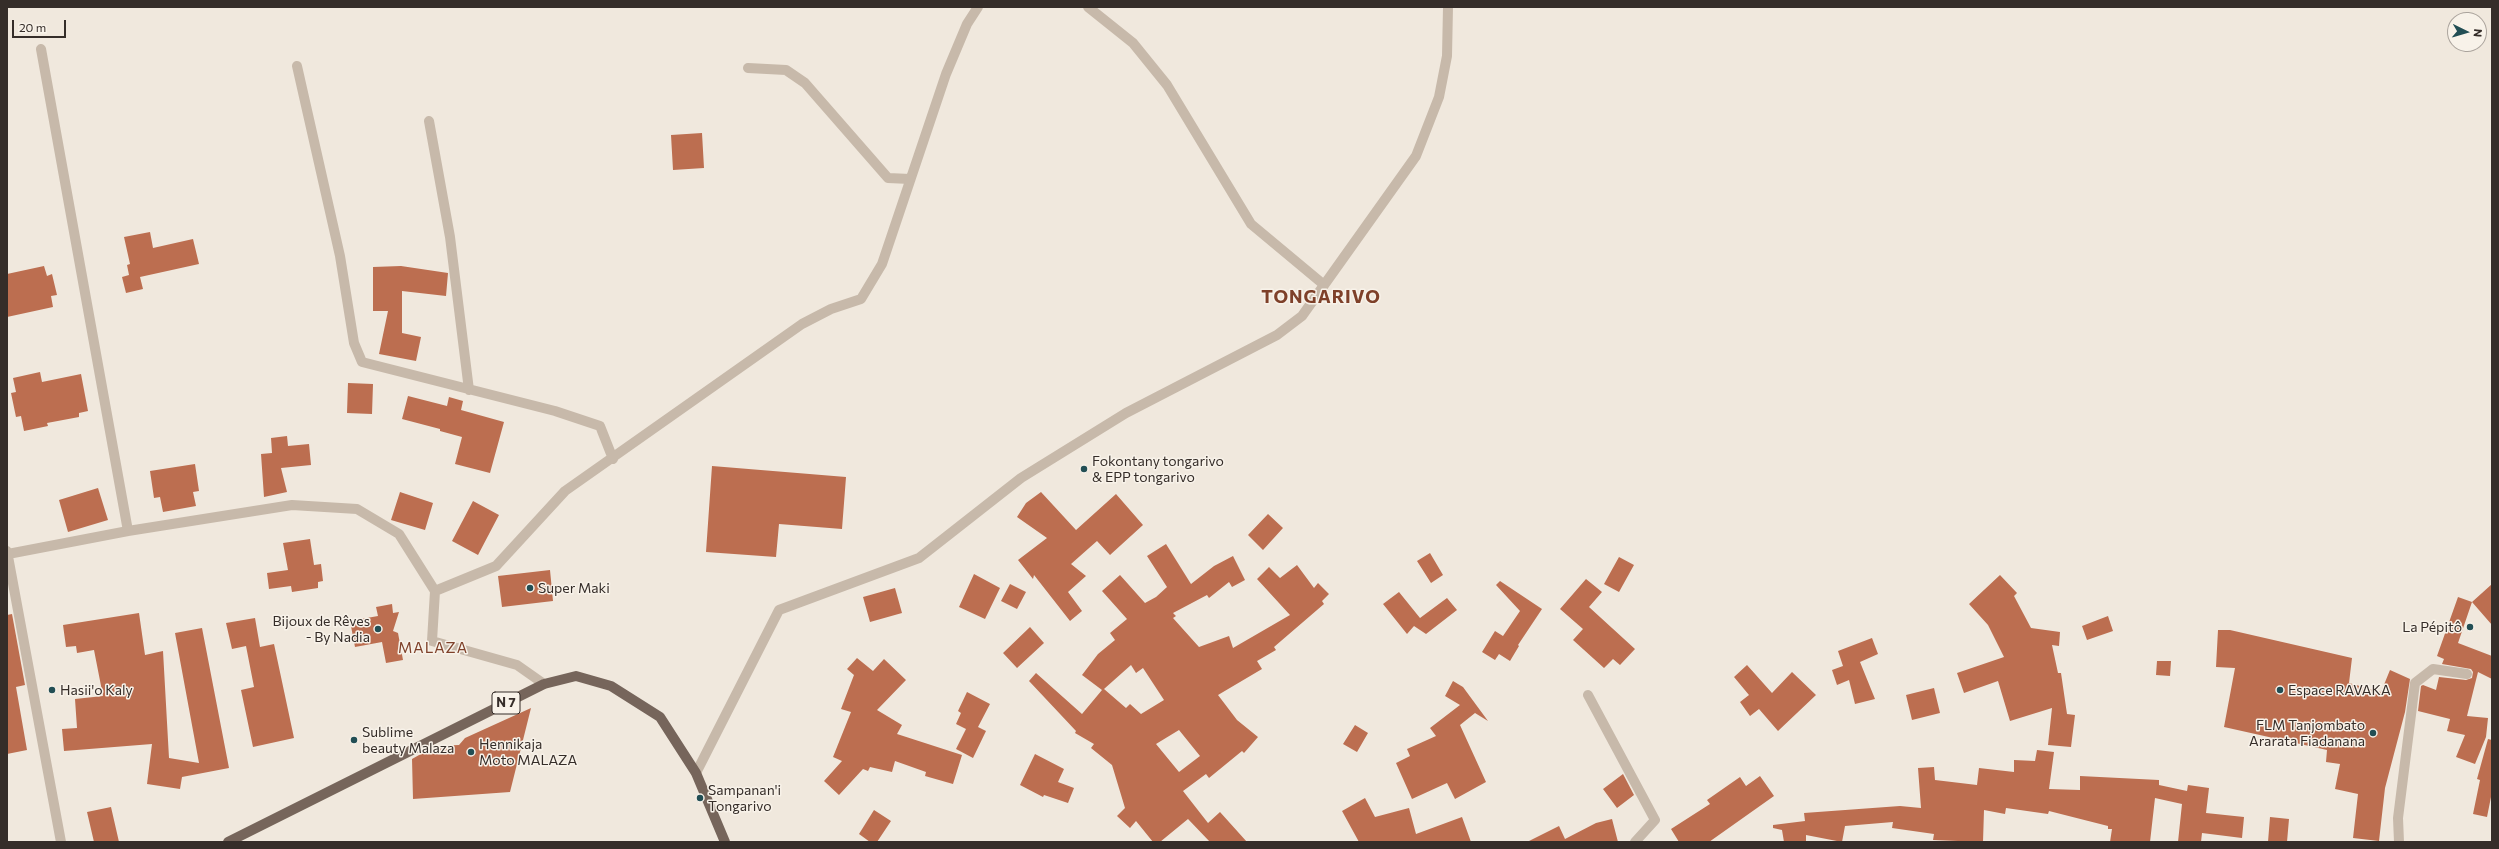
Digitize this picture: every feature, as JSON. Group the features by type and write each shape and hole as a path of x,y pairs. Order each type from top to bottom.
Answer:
{"main road":[{"name":"N 7","path":"228,842 544,684 576,676 611,686 660,717 696,773 725,842"}],"street":[{"path":"436,591 496,566 564,491 613,459 802,324 831,309 860,299 882,264 946,74 968,24 978,7"},
{"path":"1088,7 1133,43 1167,86 1251,224 1323,284"},
{"path":"696,773 778,610 919,558 1022,478 1126,413 1277,334 1302,316 1323,284 1364,231 1416,156 1439,97 1447,56 1448,7"},
{"path":"41,49 128,531"},
{"path":"297,66 340,256 354,343 362,362 555,412 600,426 613,459"},
{"path":"748,68 786,70 806,83 888,178 910,179"},
{"path":"429,122 450,237 470,390"},
{"path":"61,842 7,552 292,505 357,509 399,534 436,591 432,641 517,666 544,684"},
{"path":"2399,842 2398,818 2415,683 2433,669 2467,674"},
{"path":"1588,695 1655,820 1635,842"}],"building":[{"path":"702,133 704,168 673,170 671,135"},
{"path":"150,232 153,248 193,239 199,264 140,277 143,289 126,293 122,277 129,275 127,265 130,264 124,237"},
{"path":"44,266 47,276 52,274 57,295 51,296 53,307 7,317 7,274"},
{"path":"401,266 448,273 446,296 402,291 402,333 421,337 416,361 379,354 388,311 373,311 373,267"},
{"path":"40,372 42,382 81,374 88,411 79,413 79,417 47,423 48,426 24,431 21,416 16,417 11,393 16,392 13,378"},
{"path":"348,383 373,384 372,414 347,413"},
{"path":"408,396 447,406 449,397 463,401 461,410 504,422 490,473 455,464 462,437 440,431 440,429 402,419"},
{"path":"287,436 288,446 309,444 311,465 281,468 287,492 264,497 261,454 272,453 271,438"},
{"path":"195,464 199,491 193,492 196,506 163,512 160,497 154,498 150,471"},
{"path":"712,466 846,477 842,529 779,524 776,557 706,552"},
{"path":"98,488 108,520 68,532 59,500"},
{"path":"400,492 433,503 425,530 391,520"},
{"path":"1041,492 1076,530 1116,494 1143,525 1110,555 1097,541 1071,564 1086,576 1068,592 1082,611 1070,621 1034,575 1033,579 1018,560 1047,538 1017,517 1026,503"},
{"path":"473,501 499,515 478,555 452,541"},
{"path":"1268,514 1283,528 1263,550 1248,535"},
{"path":"310,539 314,565 321,564 323,581 318,582 318,588 292,592 291,586 269,589 267,573 288,570 283,543"},
{"path":"1166,544 1191,584 1214,566 1233,556 1245,580 1232,587 1229,582 1209,598 1207,595 1173,613 1176,616 1173,618 1199,647 1229,636 1233,648 1290,615 1257,579 1269,567 1280,578 1297,565 1314,588 1318,583 1329,594 1322,601 1324,604 1274,647 1276,650 1257,661 1262,669 1218,695 1237,720 1258,737 1244,753 1242,751 1209,778 1206,774 1183,791 1208,823 1220,812 1247,842 1210,842 1188,819 1160,842 1153,842 1136,821 1130,828 1117,816 1125,808 1112,765 1091,748 1094,744 1075,733 1076,731 1029,681 1036,673 1082,714 1102,690 1082,675 1098,654 1115,640 1110,633 1127,619 1102,591 1120,575 1145,603 1156,597 1167,587 1147,556","holes":["1131,665 1136,673 1143,668 1164,700 1141,714 1130,704 1126,708 1104,689","1179,730 1200,756 1179,772 1156,744"]},
{"path":"1430,553 1443,575 1431,583 1417,561"},
{"path":"1619,557 1634,565 1619,592 1604,584"},
{"path":"550,570 553,601 502,607 498,576"},
{"path":"974,574 1000,588 985,619 959,607"},
{"path":"2000,575 2017,593 2014,596 2031,628 2060,632 2059,646 2052,645 2058,673 2061,673 2067,714 2075,715 2071,747 2048,745 2052,708 2010,721 1998,681 1964,693 1957,673 2004,657 1988,625 1969,604"},
{"path":"1586,579 1602,592 1589,607 1635,649 1620,665 1613,659 1604,668 1573,640 1583,629 1560,609"},
{"path":"1500,581 1542,609 1518,645 1519,646 1510,661 1499,654 1495,660 1482,652 1495,631 1503,636 1520,611 1496,585"},
{"path":"1010,584 1026,592 1017,609 1001,601"},
{"path":"2492,584 2492,625 2472,602"},
{"path":"895,588 902,613 870,622 863,597"},
{"path":"1399,592 1420,618 1447,598 1457,610 1426,634 1414,626 1407,634 1383,604"},
{"path":"2458,597 2472,602 2458,643 2492,656 2492,679 2478,672 2467,716 2488,718 2486,737 2475,764 2456,757 2465,735 2447,731 2450,719 2418,711 2421,686 2423,685 2436,690 2439,677 2466,680 2472,678 2473,672 2471,669 2442,664 2444,659 2437,656"},
{"name":"Bijoux de Rêves - By Nadia","path":"392,604 393,613 399,612 393,631 398,633 403,660 386,663 382,642 355,647 350,621 378,616 376,607"},
{"path":"139,613 145,655 163,651 169,758 199,763 175,633 202,628 229,768 182,777 180,789 147,784 152,744 64,751 62,729 77,728 75,699 103,696 94,650 77,653 76,646 66,647 63,625"},
{"path":"12,614 25,685 16,687 27,750 7,754 7,615"},
{"path":"2108,616 2113,631 2087,640 2082,626"},
{"path":"255,618 260,647 274,644 294,738 253,747 241,690 254,687 246,646 232,649 226,623"},
{"path":"1030,627 1044,643 1017,668 1003,653"},
{"path":"2218,630 2230,630 2352,658 2349,683 2381,692 2390,670 2410,679 2405,712 2385,788 2379,841 2353,838 2358,794 2335,789 2340,764 2326,762 2327,750 2224,727 2235,668 2216,667"},
{"path":"1872,638 1878,654 1860,662 1875,699 1855,704 1849,680 1837,685 1832,670 1843,666 1838,651"},
{"path":"857,658 873,671 884,659 906,680 877,710 902,725 897,734 962,755 953,784 925,776 926,772 895,761 892,772 870,767 868,771 863,769 839,795 824,781 842,761 833,757 851,712 841,709 854,675 847,669"},
{"path":"2157,661 2171,661 2170,676 2156,675"},
{"path":"1747,665 1772,693 1792,672 1816,695 1778,731 1759,709 1750,716 1740,702 1749,695 1734,677"},
{"path":"1453,681 1463,687 1488,721 1475,713 1460,725 1486,782 1455,799 1447,783 1412,799 1396,763 1410,756 1407,749 1436,736 1430,728 1460,705 1445,696"},
{"path":"1934,688 1940,713 1912,720 1906,695"},
{"path":"967,692 990,704 978,727 986,731 973,758 956,749 966,729 956,724 961,713 958,711"},
{"name":"Hennikaja Moto MALAZA","path":"531,708 510,792 413,799 412,759 435,746 459,745 465,738"},
{"path":"1355,725 1368,733 1357,752 1343,744"},
{"path":"2488,739 2492,740 2492,792 2487,817 2473,814 2480,780 2477,779"},
{"path":"2037,750 2054,752 2049,789 2080,790 2080,776 2159,780 2159,785 2187,791 2188,785 2209,788 2206,813 2244,817 2242,838 2202,833 2201,842 2178,842 2182,804 2155,798 2150,842 2110,842 2112,829 2108,829 2108,826 2049,811 2048,814 2006,808 2005,814 1984,810 1983,842 1933,840 1934,834 1892,828 1893,822 1845,826 1842,842 1806,835 1806,842 1784,842 1782,830 1773,828 1773,825 1805,821 1804,813 1900,806 1921,808 1918,768 1934,767 1935,780 1977,785 1979,768 2014,772 2014,760 2035,761"},
{"path":"1035,754 1064,769 1058,782 1074,788 1068,803 1044,795 1043,797 1020,785"},
{"path":"1623,774 1634,795 1617,808 1603,789"},
{"path":"1760,776 1774,796 1709,842 1679,842 1671,829 1710,804 1707,800 1740,777 1746,786"},
{"path":"1365,798 1375,817 1409,808 1416,834 1462,817 1471,842 1359,842 1342,811"},
{"path":"111,807 119,842 94,842 87,812"},
{"path":"874,810 891,821 877,842 870,842 859,834"},
{"path":"2270,817 2289,819 2287,842 2268,842"},
{"path":"1612,819 1618,842 1527,842 1559,826 1565,839 1596,823"}],"place":[{"name":"Fokontany tongarivo & EPP tongarivo","path":"1084,469"},
{"name":"Super Maki","path":"530,588"},
{"name":"La Pépitô","path":"2470,627"},
{"name":"Bijoux de Rêves - By Nadia","path":"378,629"},
{"name":"Hasii'o Kaly","path":"52,690"},
{"name":"Espace RAVAKA","path":"2280,690"},
{"name":"FLM Tanjombato Ararata Fiadanana","path":"2373,733"},
{"name":"Sublime beauty Malaza","path":"354,740"},
{"name":"Hennikaja Moto MALAZA","path":"471,752"},
{"name":"Sampanan'i Tongarivo","path":"700,798"}],"district":[{"name":"TONGARIVO","path":"1321,297"},
{"name":"MALAZA","path":"433,648"}]}
